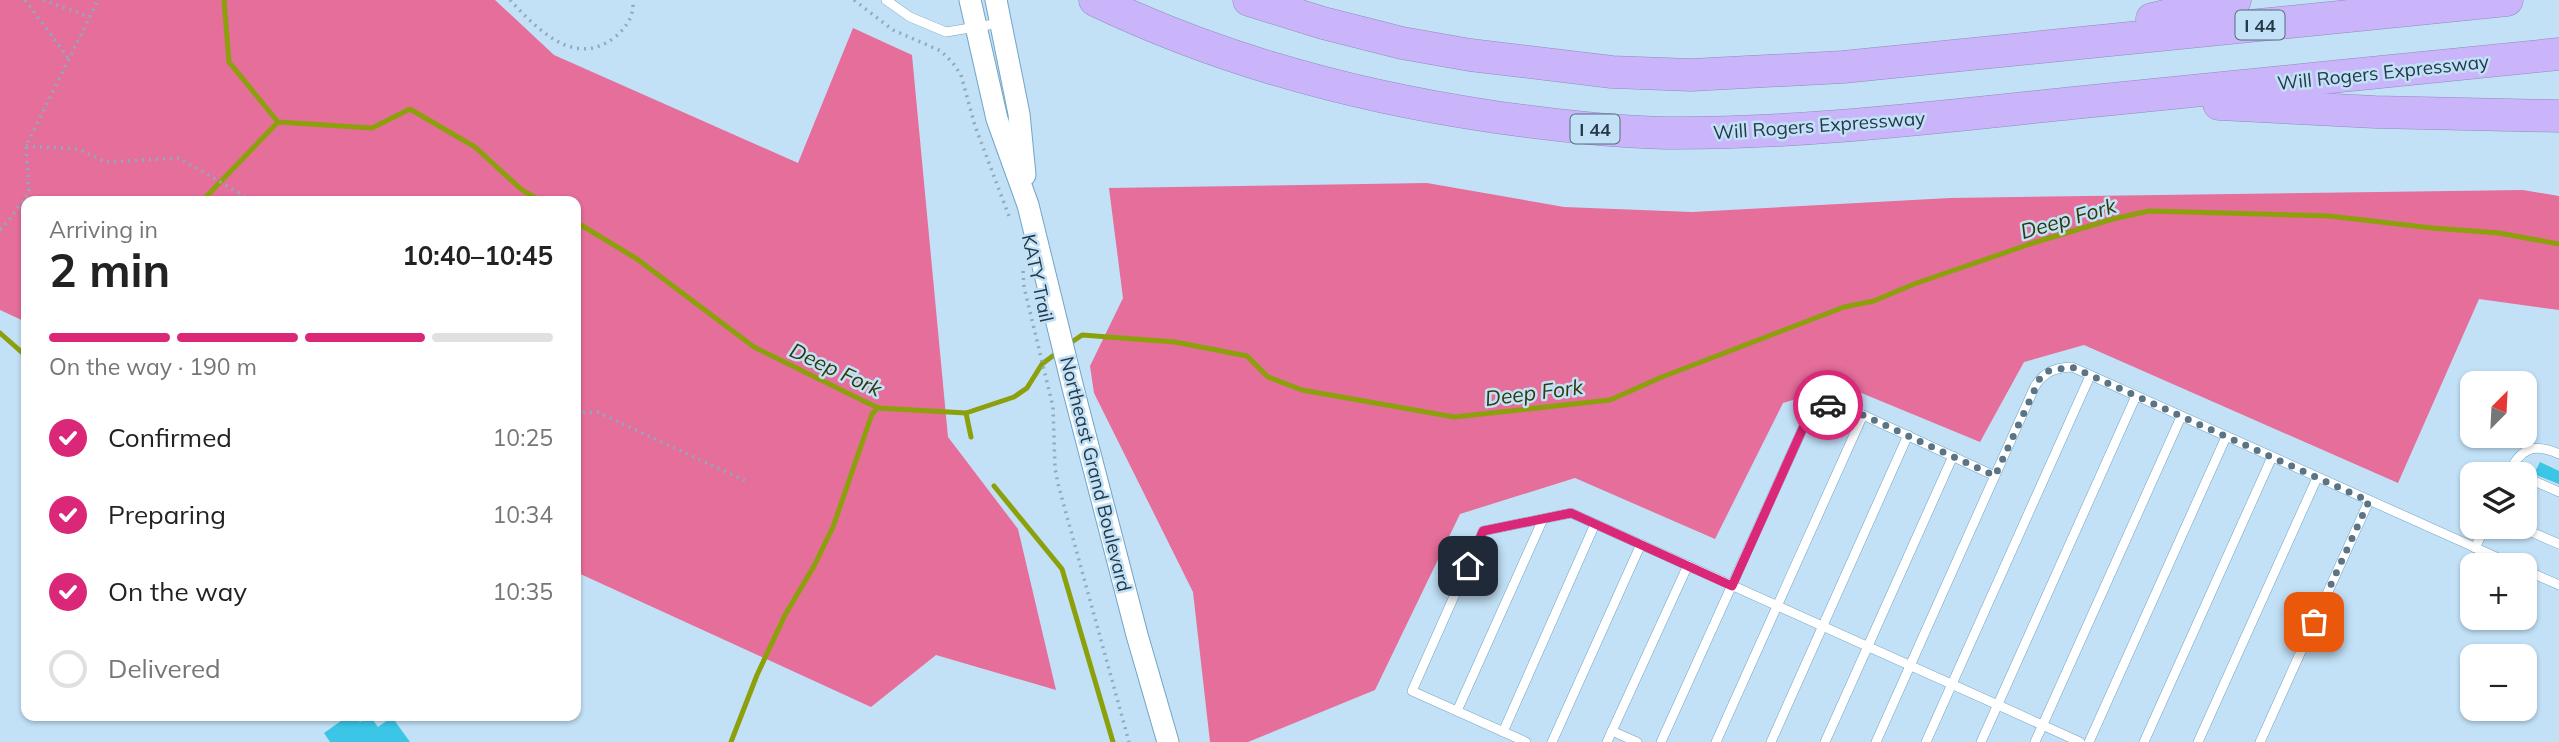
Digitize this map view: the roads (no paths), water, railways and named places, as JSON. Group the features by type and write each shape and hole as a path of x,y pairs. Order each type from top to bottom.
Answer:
{"highway":[{"name":"Will Rogers Expressway","path":"1095,0 1222,52 1307,79 1385,98 1460,112 1613,131 1714,132 1830,126 2559,54"},
{"name":"I 44","path":"1249,0 1323,23 1402,43 1470,55 1612,72 1691,75 1764,73 2507,0"},
{"path":"2014,50 2235,0"},
{"path":"2113,99 2375,112 2559,116"}],"street":[{"name":"Northeast Grand Boulevard","path":"970,0 997,119 1028,205 1074,392 1168,742"},
{"name":"Northeast Grand Boulevard","path":"996,0 1018,114 1028,205"}],"lane":[{"path":"886,0 910,17 946,32 1000,23"},
{"path":"1875,742 2040,378 2048,371 2072,367 2486,553"},
{"path":"1926,742 2090,376"},
{"path":"1980,742 2136,396"},
{"path":"1661,742 1807,419 1814,411 1837,403 1995,476"},
{"path":"1716,742 1863,415"},
{"path":"2035,742 2181,416"},
{"path":"1770,742 1908,435"},
{"path":"2090,742 2226,437"},
{"path":"2518,462 2520,456 2535,447 2559,454"},
{"path":"1825,742 1954,456"},
{"path":"2144,742 2272,457"},
{"path":"2198,742 2317,478"},
{"path":"2537,482 2559,492"},
{"path":"2260,742 2369,501"},
{"path":"1526,742 1412,691 1483,531 1571,513 2080,742"},
{"path":"1457,711 1544,519"},
{"path":"1503,732 1595,524"},
{"path":"2537,534 2559,544"},
{"path":"2475,548 2479,539"},
{"path":"1552,742 1641,544"},
{"path":"1607,742 1688,565"},
{"path":"2537,575 2559,585"},
{"path":"1612,731 1637,742"}],"waterway":[{"name":"Deep Fork","path":"224,0 229,62 278,122"},
{"name":"Deep Fork","path":"278,122 372,128 410,109 475,147 522,190 532,196"},
{"path":"207,196 278,122"},
{"name":"Deep Fork","path":"1069,344 1082,335 1175,342 1247,356 1268,377 1302,390 1454,417 1610,400 1662,377 1844,307 1874,301 1914,284 2036,242 2149,211 2329,216 2499,233 2559,244"},
{"name":"Deep Fork","path":"581,225 637,259 754,347 878,408 966,413 1014,397 1027,388 1042,364 1058,352"},
{"path":"0,333 21,352"},
{"path":"731,742 757,675 785,615 833,527 872,414 878,408"},
{"path":"966,413 971,437"},
{"path":"994,486 1062,569 1113,742"}]}
